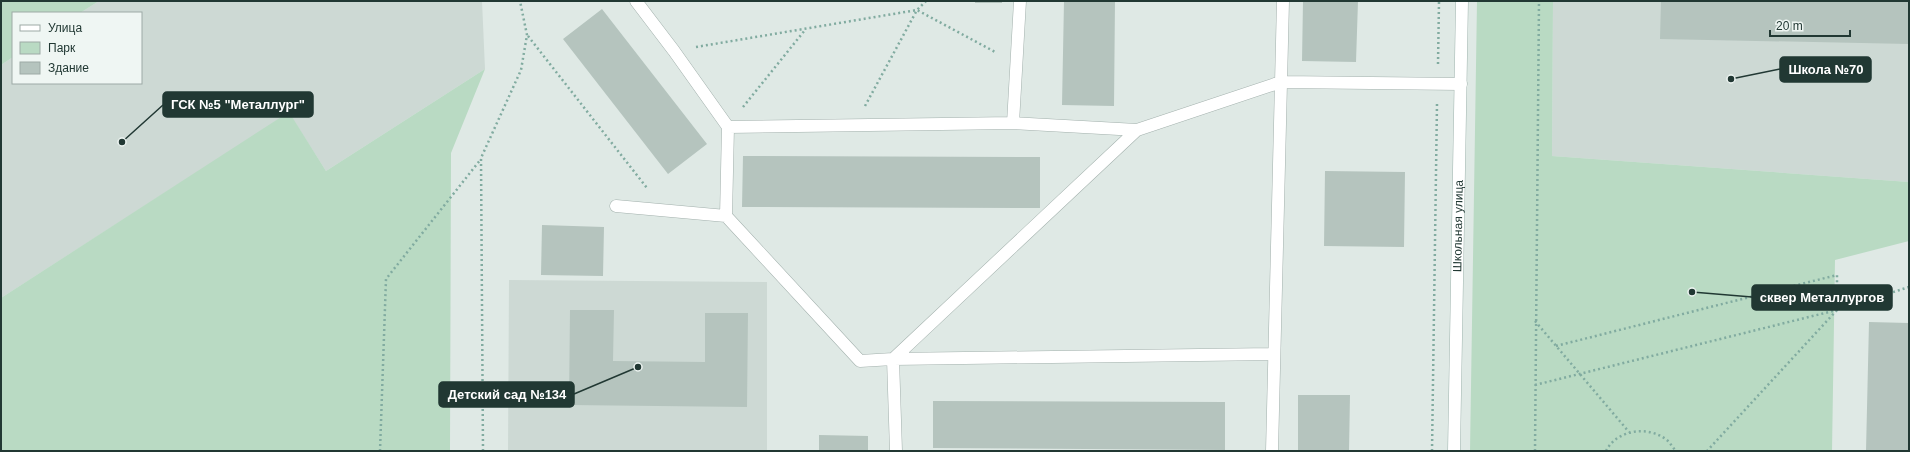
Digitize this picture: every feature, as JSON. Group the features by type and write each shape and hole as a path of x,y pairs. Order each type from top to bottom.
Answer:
{"main road":[{"path":"636,1 674,51 728,127 726,216"},
{"path":"1013,123 1020,1"},
{"path":"1272,451 1283,1"},
{"name":"Школьная улица","path":"1454,451 1462,1"},
{"path":"728,127 1013,123 1137,130 1281,82 1461,84"},
{"path":"896,451 893,359 1137,130"},
{"path":"616,206 726,216 860,361 893,359 1274,354"}],"path":[{"path":"380,451 386,278 481,158 521,70 527,35 520,1"},
{"path":"854,125 917,10 926,1"},
{"path":"1432,451 1439,1"},
{"path":"1535,451 1539,1"},
{"path":"674,51 917,10 1016,64"},
{"path":"728,127 805,29"},
{"path":"527,35 664,210"},
{"path":"481,158 483,451"},
{"path":"1556,346 1837,275 1837,310 1707,451"},
{"path":"1535,385 1837,310 1909,287"},
{"path":"1536,321 1629,432"},
{"path":"1606,451 1617,438 1629,432 1643,431 1656,434 1668,441 1676,451"}],"shaded area":[{"path":"99,1 482,1 485,69 326,171 289,113 1,298 1,65 12,58 12,84 142,84 142,12 82,12"},
{"path":"1553,1 1909,1 1909,182 1552,156"},
{"path":"509,280 767,282 767,451 508,451"}],"green space":[{"path":"1,1 99,1 82,12 12,12 12,58 1,65"},
{"path":"1477,1 1553,1 1552,156 1909,182 1909,241 1835,260 1832,451 1470,451"},
{"path":"485,69 451,153 450,451 1,451 1,298 289,112 326,171"}],"building":[{"path":"975,1 1002,1 1002,3 975,3"},
{"path":"1064,1 1115,1 1114,106 1062,105"},
{"path":"1303,1 1358,1 1356,62 1302,61"},
{"path":"1661,1 1909,1 1909,44 1660,39"},
{"path":"602,9 707,144 668,174 563,39"},
{"path":"743,156 1040,157 1040,208 742,207"},
{"path":"1325,171 1405,172 1404,247 1324,246"},
{"path":"542,225 604,227 603,276 541,275"},
{"path":"570,310 614,310 613,361 705,362 705,313 748,313 747,407 569,405"},
{"path":"1869,322 1909,323 1909,451 1866,451"},
{"path":"1298,395 1350,395 1349,451 1298,451"},
{"path":"933,401 1225,402 1225,450 933,448"},
{"path":"819,435 868,436 868,451 819,451"}],"place":[{"name":"Школа №70","path":"1731,79"},
{"name":"ГСК №5 \"Металлург\"","path":"122,142"},
{"name":"сквер Металлургов","path":"1692,292"},
{"name":"Детский сад №134","path":"638,367"}]}
